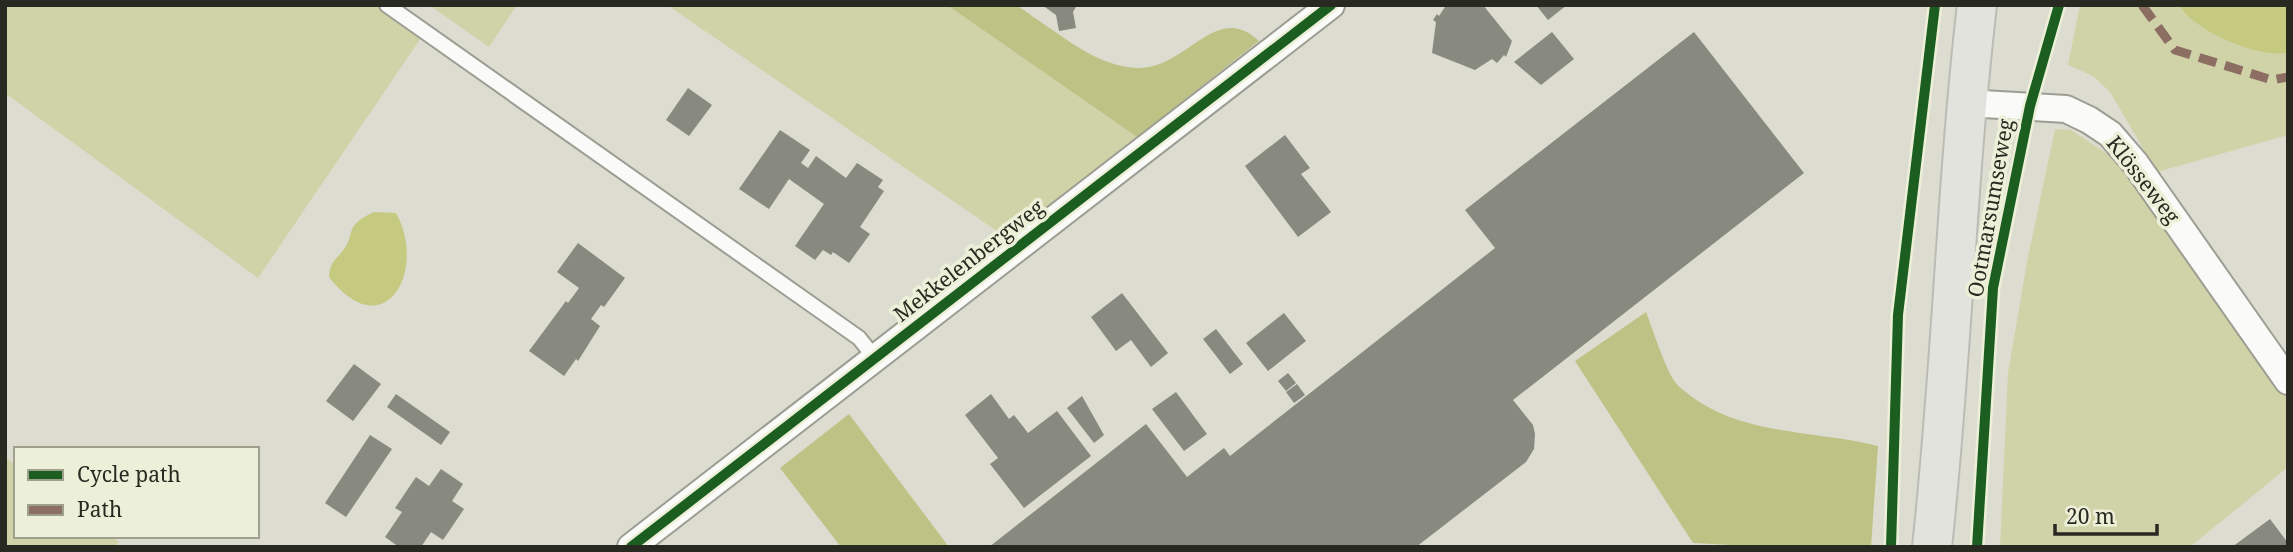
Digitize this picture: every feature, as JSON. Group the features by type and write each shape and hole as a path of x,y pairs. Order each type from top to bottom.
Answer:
{"main road":[{"name":"Ootmarsumseweg","path":"1932,547 1941,464 1966,103 1977,5"}],"street":[{"name":"Mekkelenbergweg","path":"631,547 1331,5"},
{"name":"Klösseweg","path":"1966,103 2066,109 2110,134 2135,163 2288,381"}],"lane":[{"path":"387,5 859,338 875,358"}],"shaded area":[{"path":"5,5 380,5 423,35 258,278 5,93"},
{"path":"429,5 517,5 489,47"},
{"path":"667,5 947,5 1137,137 1007,238"},
{"path":"947,5 1016,6 1097,57 1110,63 1137,68 1155,66 1171,59 1214,32 1228,28 1243,30 1259,41 1137,137"},
{"path":"2080,5 2179,5 2198,24 2228,41 2261,52 2288,53 2288,135 2157,172 2110,92 2093,76 2068,65"},
{"path":"2179,5 2288,7 2288,53 2261,52 2228,41 2198,24"},
{"path":"2055,129 2071,130 2124,165 2288,399 2288,467 2190,547 2000,547 2008,373 2027,262"},
{"path":"374,212 396,213 405,235 407,257 403,277 395,293 383,303 367,305 349,297 329,277 332,264 346,246 357,222"},
{"path":"1646,312 1671,376 1685,392 1708,407 1730,417 1779,430 1878,446 1871,547 1771,547 1693,543 1575,361"},
{"path":"849,414 949,547 841,547 780,468"},
{"path":"5,457 14,464 14,538 114,538 119,542 115,547 5,547"}],"building":[{"path":"1042,5 1077,5 1073,12 1076,28 1059,31 1056,15"},
{"path":"1443,5 1483,5 1512,41 1506,57 1504,55 1497,63 1492,59 1475,70 1432,53 1436,22 1433,20 1445,7"},
{"path":"1536,5 1567,5 1548,20"},
{"path":"1552,32 1574,59 1541,85 1514,62"},
{"path":"1694,32 1804,173 1513,400 1533,425 1535,434 1534,449 1526,462 1416,547 989,547 1146,424 1187,477 1224,448 1230,456 1495,248 1465,210"},
{"path":"688,88 712,105 689,136 666,120"},
{"path":"780,130 810,150 801,163 808,168 816,156 846,178 857,163 883,180 878,187 884,191 860,227 870,234 849,263 833,252 831,255 823,250 815,260 795,246 824,204 789,179 769,209 739,189"},
{"path":"1285,135 1310,168 1301,174 1331,212 1298,237 1245,166"},
{"path":"578,243 625,278 604,307 601,305 591,319 600,326 578,361 576,359 564,376 529,351 566,301 568,303 579,288 557,272"},
{"path":"1122,293 1168,353 1151,367 1131,340 1116,351 1091,317"},
{"path":"1284,313 1306,341 1268,371 1246,343"},
{"path":"1216,329 1243,364 1230,374 1203,339"},
{"path":"354,364 381,384 353,421 326,401"},
{"path":"1288,373 1296,383 1286,391 1278,381"},
{"path":"1297,384 1305,395 1294,403 1286,392"},
{"path":"1176,392 1207,434 1184,451 1152,409"},
{"path":"396,394 450,432 441,445 387,407"},
{"path":"991,394 1009,419 1014,415 1028,433 1057,411 1091,456 1024,508 990,464 998,458 965,415"},
{"path":"1082,396 1104,435 1094,443 1067,408"},
{"path":"370,435 392,449 346,517 325,503"},
{"path":"441,469 463,484 452,501 464,509 443,540 431,532 421,547 399,547 385,537 402,512 395,508 416,477 429,486"},
{"path":"2270,519 2288,543 2288,547 2232,547"}],"marked path":[{"path":"2142,5 2175,50 2272,80 2288,77"}],"cycle path":[{"path":"631,547 1331,5"},
{"path":"1891,547 1898,315 1935,5"},
{"path":"1977,547 1993,288 2030,106 2059,5"}]}
